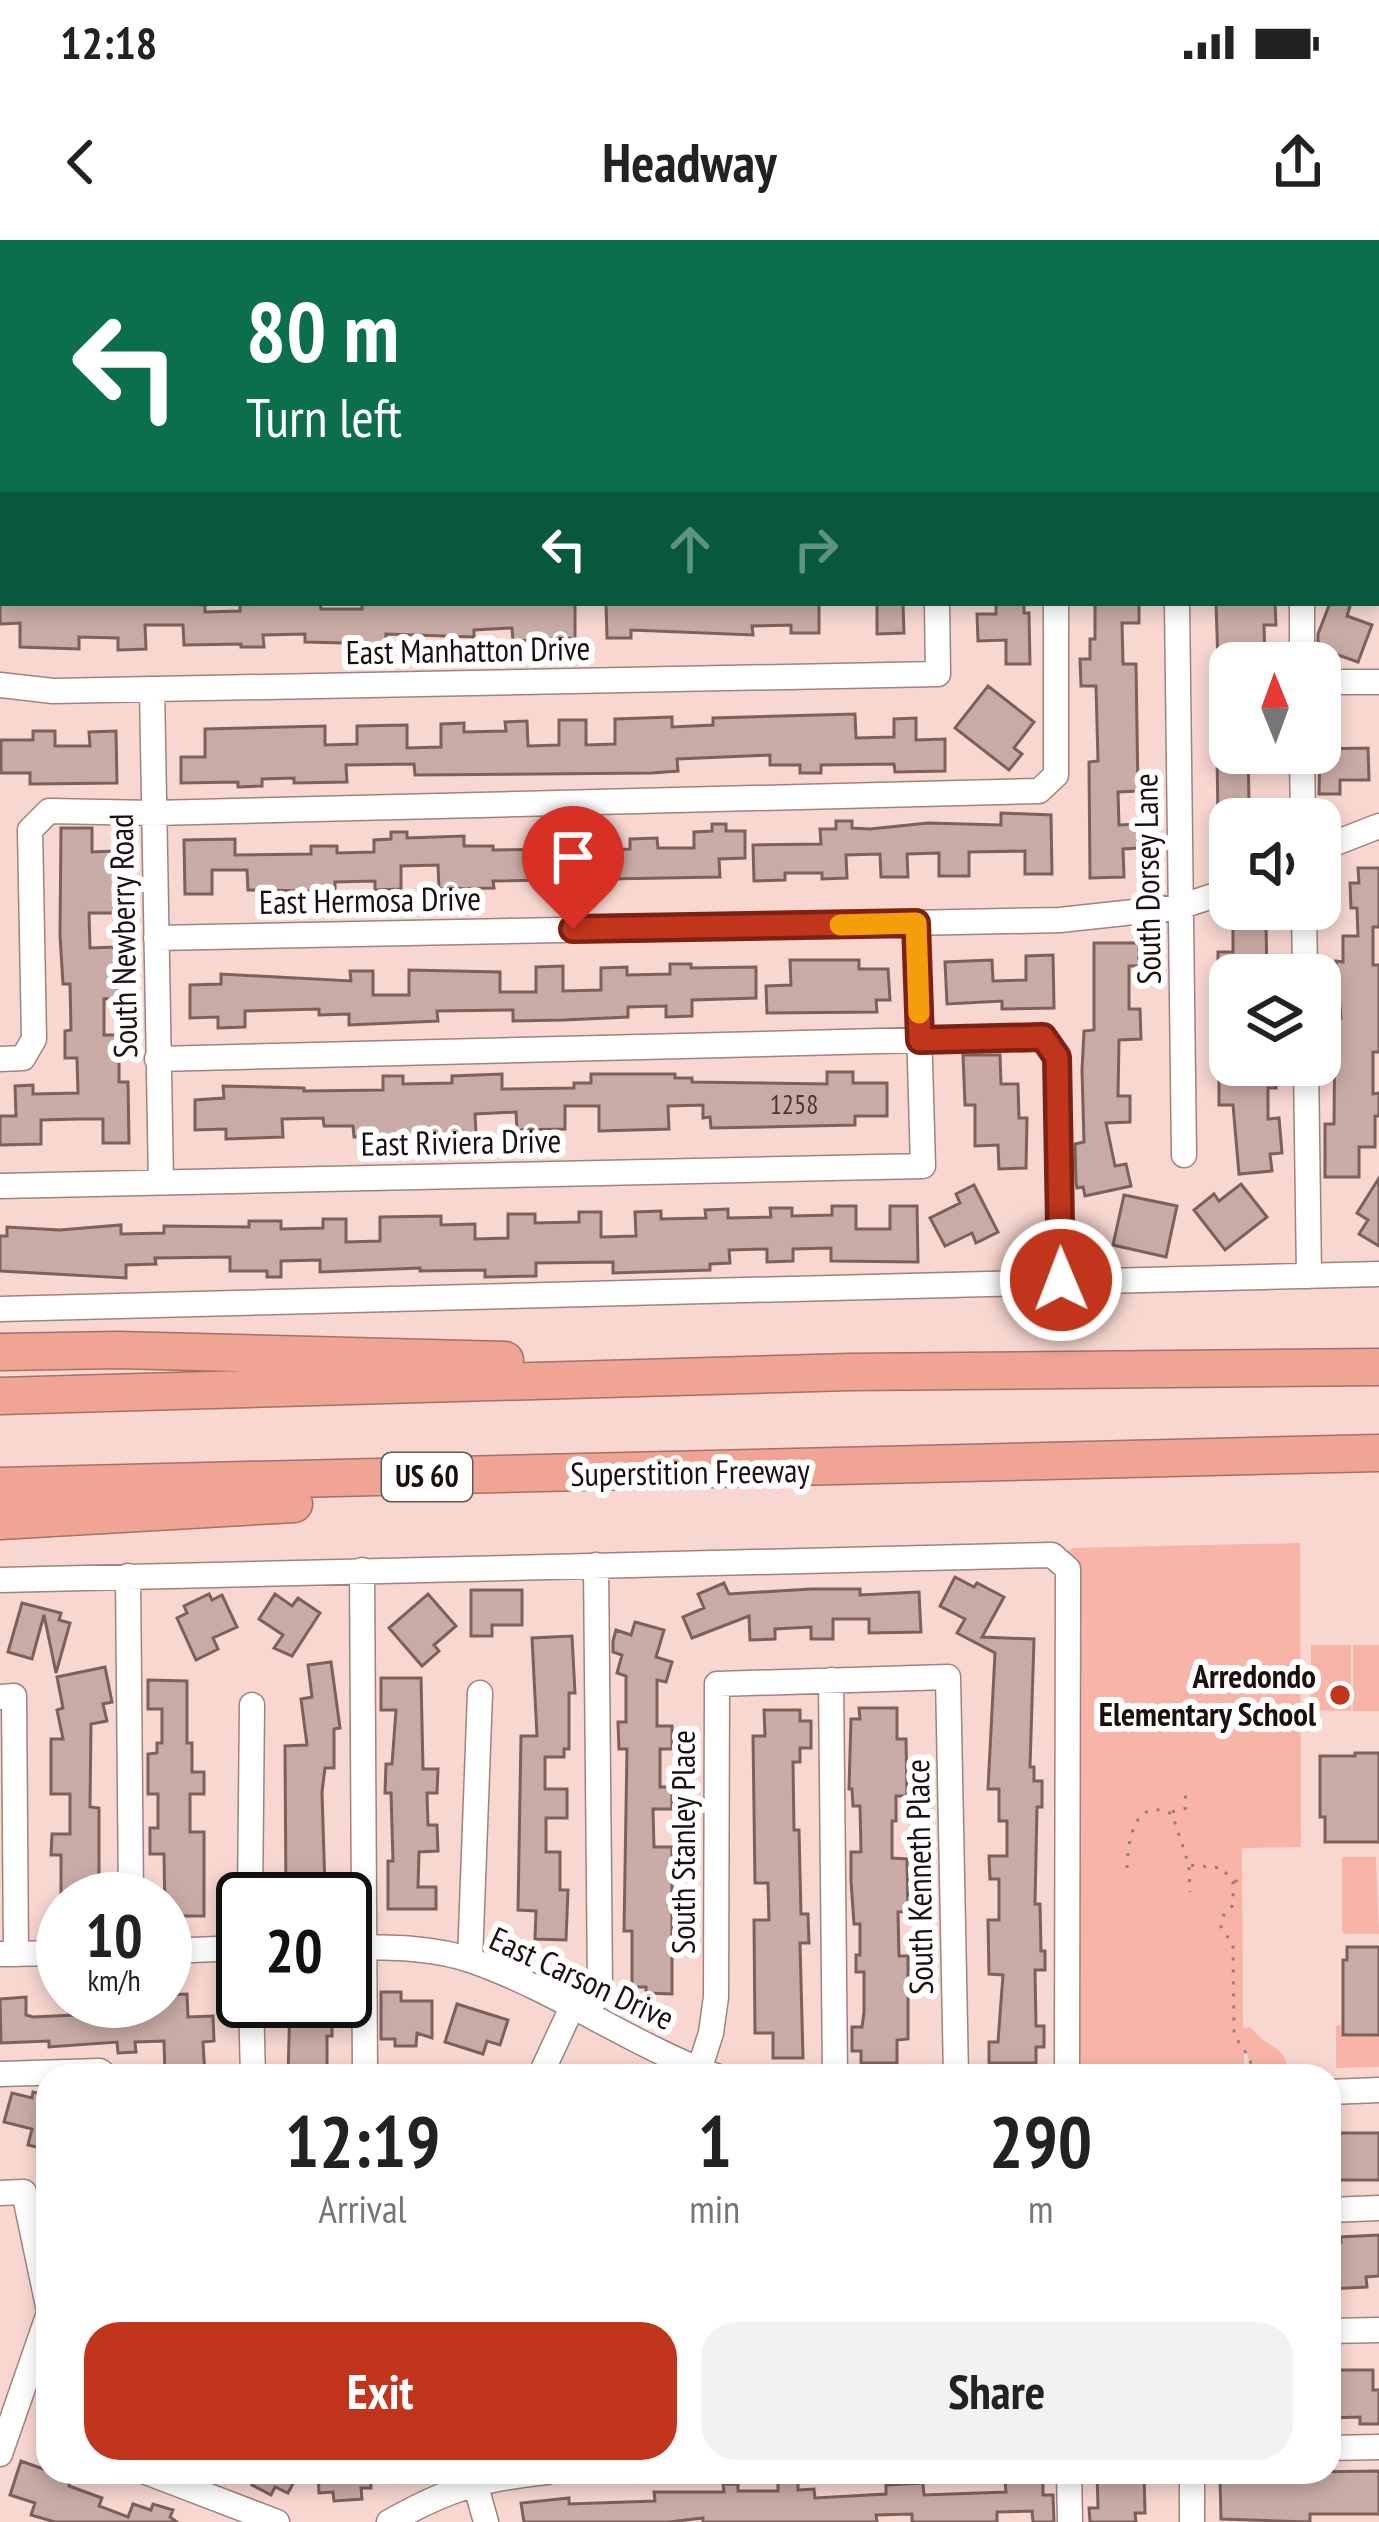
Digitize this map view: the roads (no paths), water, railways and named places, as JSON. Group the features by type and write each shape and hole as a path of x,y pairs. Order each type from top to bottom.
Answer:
{"highway":[{"path":"0,1352 365,1355 850,1372"},
{"path":"0,1396 850,1372 1379,1367"},
{"name":"Superstition Freeway","path":"0,1486 1379,1453"},
{"path":"0,1521 854,1468"}],"street":[{"name":"East Manhatton Drive","path":"0,685 52,691 938,674 937,606"},
{"path":"0,1059 23,1058 34,1040 30,830 49,811 154,813 1039,791 1056,776 1056,606"},
{"name":"South Dorsey Lane","path":"1177,606 1184,1155"},
{"path":"1301,606 1302,642"},
{"path":"1341,682 1379,682"},
{"name":"South Newberry Road","path":"152,689 161,1182"},
{"path":"1341,841 1379,826"},
{"name":"East Hermosa Drive","path":"156,938 1060,920 1180,907 1209,897"},
{"path":"916,923 920,1040"},
{"path":"158,1059 1043,1037 1057,1057 1061,1280"},
{"name":"East Riviera Drive","path":"0,1186 923,1166 920,1040"},
{"path":"1306,1086 1309,1276"},
{"path":"0,1309 1379,1274"},
{"path":"0,1580 1052,1555 1068,1570 1067,2064"},
{"path":"547,2064 600,1987 596,1565"},
{"path":"356,1872 362,1570"},
{"path":"128,1576 131,1872"},
{"name":"South Kenneth Place","path":"832,1681 948,1677 956,2064"},
{"path":"832,1681 835,2064"},
{"name":"South Stanley Place","path":"708,2064 716,1997 716,1684 832,1681"},
{"path":"470,1960 480,1694"},
{"path":"7,1696 8,1954"},
{"path":"250,1872 252,1706"},
{"name":"East Carson Drive","path":"372,1948 470,1960 689,2064"},
{"path":"252,2028 254,2064"},
{"path":"361,2028 364,2064"},
{"path":"0,2074 36,2073"},
{"path":"1341,2092 1379,2090"},
{"path":"12,2192 36,2268"},
{"path":"1341,2210 1379,2208"},
{"path":"1341,2331 1379,2330"},
{"path":"0,2454 36,2350"},
{"path":"1341,2448 1379,2447"},
{"path":"177,2484 277,2522"},
{"path":"389,2522 458,2484"},
{"path":"475,2484 485,2522"},
{"path":"1069,2484 1070,2522"},
{"path":"1192,2484 1192,2522"}],"place":[{"name":"Arredondo Elementary School","path":"1340,1695"}]}
